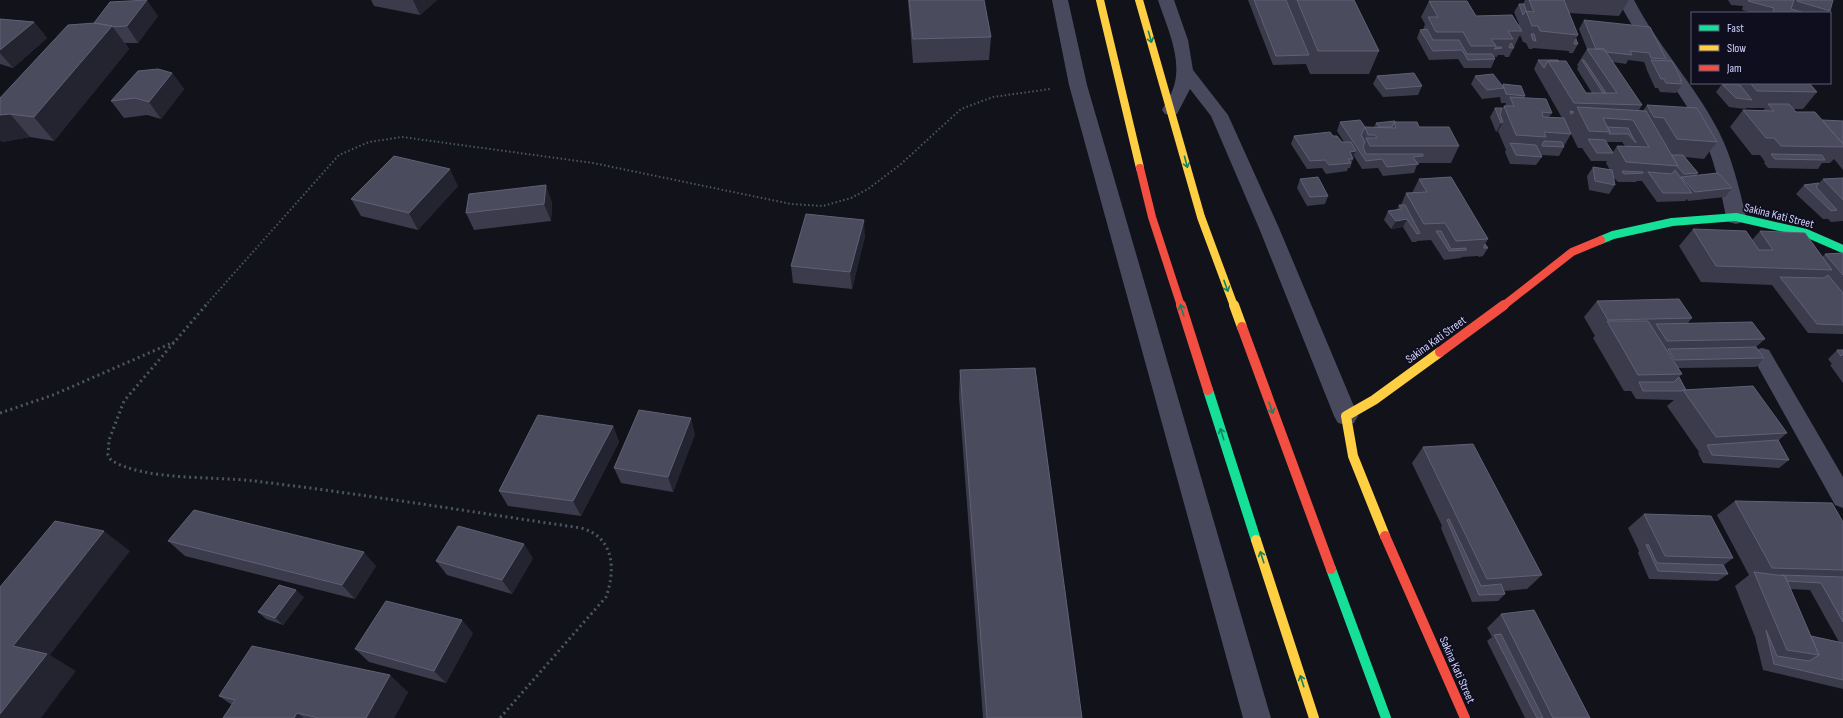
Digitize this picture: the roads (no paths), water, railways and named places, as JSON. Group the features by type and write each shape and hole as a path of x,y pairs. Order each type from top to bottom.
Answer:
{"main road":[{"path":"1100,0 1152,217 1314,718"},
{"path":"1139,0 1201,217 1386,718"},
{"name":"Sakina Kati Street","path":"1465,718 1358,470 1353,456 1346,416 1374,400 1514,298 1572,252 1613,235 1672,222 1736,217 1806,233 1843,249"}],"street":[{"path":"1060,0 1078,84 1257,718"},
{"path":"1166,0 1184,59 1185,71 1184,82 1171,110"},
{"path":"1626,0 1658,54 1703,118 1718,147 1729,178 1736,217"},
{"path":"1185,71 1219,114 1269,228 1346,416"}],"lane":[{"path":"1762,356 1843,498"}]}
